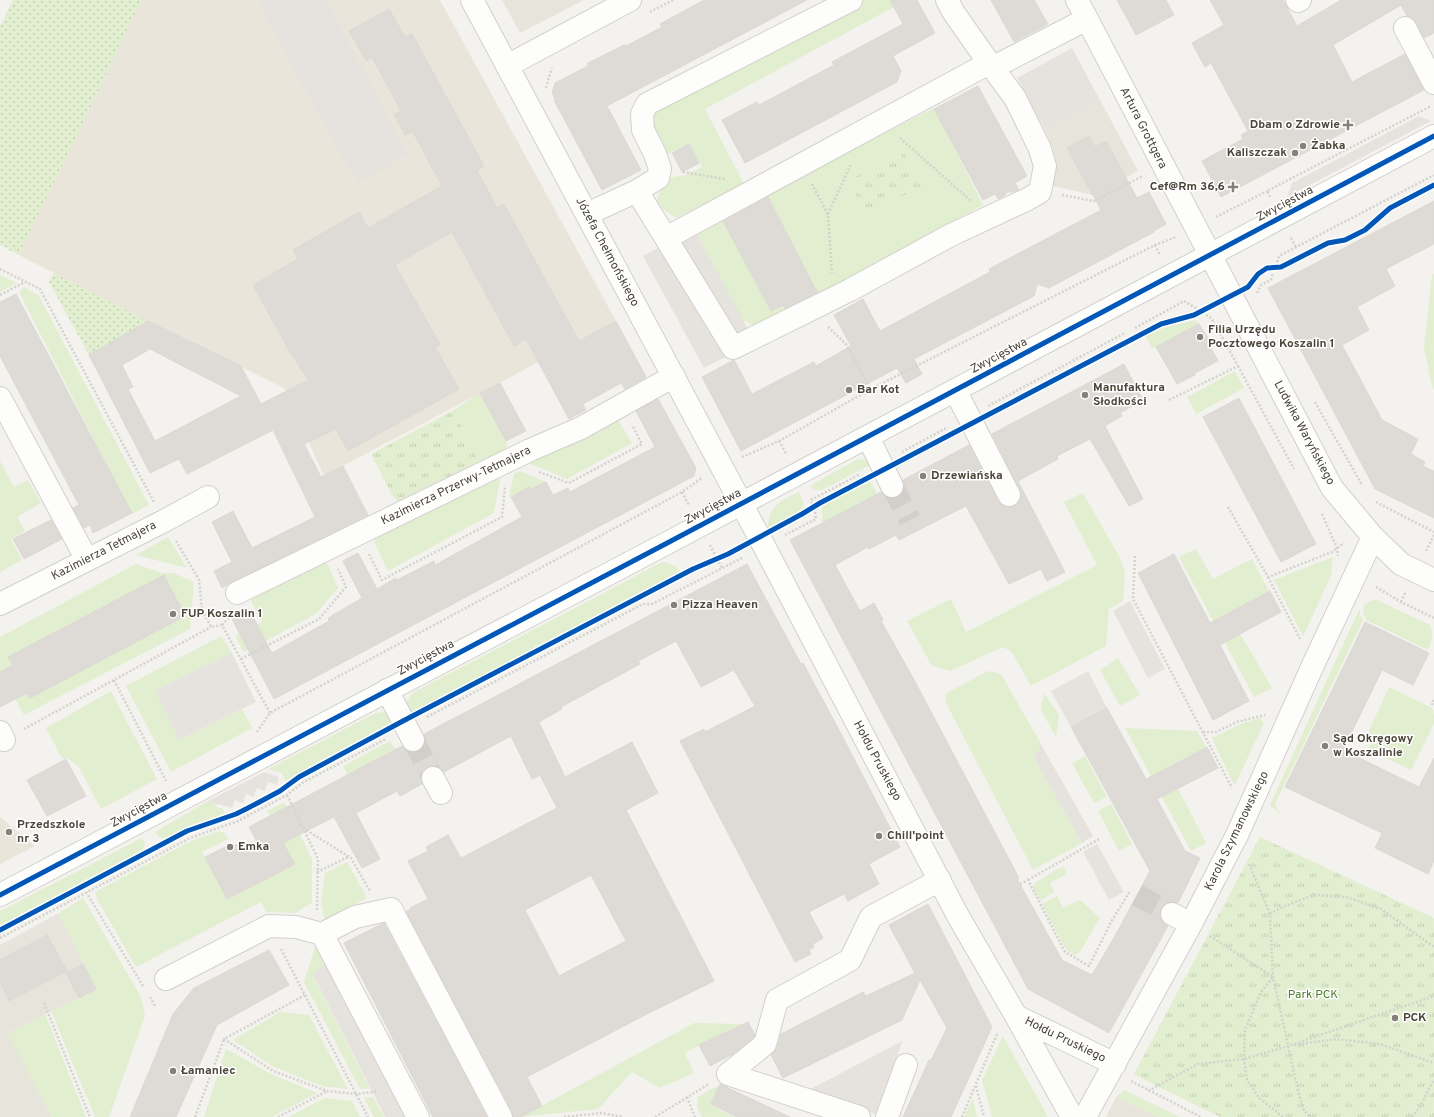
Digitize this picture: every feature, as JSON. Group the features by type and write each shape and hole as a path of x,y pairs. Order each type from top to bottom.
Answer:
{"street":[{"name":"Józefa Chełmońskiego","path":"472,0 741,504"},
{"path":"507,66 630,0"},
{"path":"587,214 637,191 658,178 660,169 655,154 643,130 642,114 647,104 851,0"},
{"path":"637,191 733,348 1040,192 1045,166 1040,149 1015,98 954,13 947,0"},
{"name":"Artura Grottgera","path":"1077,0 1163,166 1211,254"},
{"path":"666,238 874,125 1087,20"},
{"path":"1405,28 1434,83"},
{"name":"Zwycięstwa","path":"0,895 868,437 1434,136"},
{"name":"Ludwika Waryńskiego","path":"1211,254 1332,488 1370,533 1401,564 1434,580"},
{"name":"Kazimierza Przerwy-Tetmajera","path":"237,593 509,460 581,428 674,376"},
{"path":"955,390 1009,495"},
{"path":"0,398 87,560"},
{"path":"868,437 892,486"},
{"name":"Kazimierza Tetmajera","path":"0,604 164,521 208,497"},
{"name":"Hołdu Pruskiego","path":"741,504 940,880 1008,1023 1072,1117"},
{"name":"Karola Szymanowskiego","path":"1085,1117 1191,924 1237,835 1370,533"},
{"path":"387,690 413,740"},
{"path":"860,1117 728,1074 765,1044 777,1000 850,960 871,917 940,880"},
{"path":"166,980 269,926 296,927 322,934 355,917 391,909 501,1117"},
{"path":"1172,914 1191,924"},
{"path":"322,934 418,1117"},
{"name":"Hołdu Pruskiego","path":"1008,1023 1115,1064"},
{"path":"887,1117 906,1065"}],"path":[{"path":"1213,219 1434,105"},
{"path":"828,215 874,125 989,217"},
{"path":"802,165 828,215 834,298"},
{"path":"1040,192 1094,200 1163,166"},
{"path":"660,169 727,179"},
{"path":"1277,262 1279,256 1434,175"},
{"path":"1267,191 1270,198"},
{"path":"253,738 270,713 682,492 711,472 779,441 871,389 1148,249 1180,235"},
{"path":"1290,236 1296,247"},
{"path":"1267,268 1281,266"},
{"path":"0,269 40,289 164,521 199,580 202,610 211,627"},
{"path":"1257,296 1261,285 1271,280 1273,273"},
{"path":"0,296 25,282"},
{"path":"1194,315 1232,295"},
{"path":"1135,328 1184,301 1196,308"},
{"path":"810,310 846,344 871,389"},
{"path":"1169,400 1238,366 1212,319 1206,315"},
{"path":"1212,319 1217,317"},
{"path":"981,409 1125,333"},
{"path":"1314,399 1362,486"},
{"path":"359,534 382,580 502,517 509,460 569,483 642,444 622,405"},
{"path":"898,454 950,426"},
{"path":"779,441 790,460"},
{"path":"812,504 811,500 863,472"},
{"path":"682,492 693,512"},
{"path":"1370,499 1434,532"},
{"path":"808,511 820,503"},
{"path":"1228,507 1268,577 1301,640"},
{"path":"783,536 816,519 815,511"},
{"path":"1268,577 1332,552 1370,533"},
{"path":"241,659 319,619 346,587 328,549"},
{"path":"426,718 643,604 652,604 748,554"},
{"path":"710,561 724,556"},
{"path":"1135,556 1133,599 1235,794"},
{"path":"719,562 722,568"},
{"path":"2,736 114,680 211,627 222,625 270,713"},
{"path":"114,680 167,783 161,786"},
{"path":"1434,700 1432,704 1434,705"},
{"path":"1203,732 1216,732 1237,722 1266,715"},
{"path":"0,938 158,853 190,838 238,821 286,796 302,783 387,738"},
{"path":"286,796 318,859 316,914 322,934"},
{"path":"302,828 351,858 381,911"},
{"path":"1020,884 1101,838"},
{"path":"317,872 348,857"},
{"path":"1248,860 1270,914 1273,977 1298,1091 1304,1110 1310,1117"},
{"path":"1028,880 1065,952 1089,966 1111,922 1130,891"},
{"path":"86,892 144,987"},
{"path":"1270,914 1280,908 1314,895 1346,897 1381,909 1434,947"},
{"path":"1191,924 1273,977"},
{"path":"269,926 368,1117"},
{"path":"1273,977 1261,992 1245,1030 1244,1059 1247,1080 1259,1098 1283,1117"},
{"path":"148,993 155,1006"},
{"path":"195,1117 224,1039 305,995"},
{"path":"1148,1091 1198,1064 1244,1059 1288,1046 1434,996"},
{"path":"44,1003 90,1117"},
{"path":"962,1117 1008,1023"},
{"path":"224,1039 273,1071 327,1091 356,1094 374,1092 398,1080"},
{"path":"1288,1046 1336,1039 1365,1042 1380,1044 1434,1063"},
{"path":"1115,1064 1123,1077 1202,1117"},
{"path":"1412,1117 1420,1108 1434,1079"},
{"path":"976,1086 984,1117"},
{"path":"278,1117 327,1091"},
{"path":"654,1117 687,1097 695,1117"},
{"path":"564,1117 601,1113 623,1117"}],"shaded area":[{"path":"142,0 440,0 616,321 324,476 284,388 19,255"},
{"path":"259,0 327,0 407,155 357,184 267,21"},
{"path":"502,0 584,0 520,33"},
{"path":"1072,48 1100,100 1045,130 1017,78"},
{"path":"1100,100 1138,171 1093,195 1053,186 1057,164 1053,149 1045,130"},
{"path":"1419,116 1431,121 1287,197 1292,183"},
{"path":"694,229 755,342 704,368 643,256"},
{"path":"1130,601 1165,669 1148,678 1113,611"},
{"path":"232,653 256,702 179,740 155,691"},
{"path":"1088,671 1107,708 1071,727 1051,691"},
{"path":"1041,744 1093,836 1082,843 1034,758"},
{"path":"264,772 279,777 277,785 268,782 265,791 257,788 254,797 246,794 243,803 235,800 232,808 208,801"},
{"name":"Przedszkole nr 3","path":"0,817 35,846 0,864"},
{"path":"1097,844 1124,892 1109,900 1083,852"},
{"path":"59,913 96,989 8,1033 52,1117 0,1117 0,945"},
{"path":"326,963 407,1117 385,1117 313,975"},
{"path":"902,1041 879,1115 805,1092"},
{"path":"1116,1097 1158,1117 1106,1117"}],"green space":[{"path":"13,0 142,0 19,255 0,245 0,27"},
{"path":"862,0 896,0 894,7 705,109 744,184 676,218 656,204 664,179 686,175 702,167 689,144 663,156 652,131 651,116 657,109"},
{"path":"934,108 983,205 756,328 740,317 694,229"},
{"path":"903,151 924,187 862,212 851,179"},
{"path":"54,273 148,321 89,355 49,282"},
{"path":"1434,274 1434,390 1424,348 1432,275"},
{"path":"0,275 17,283 0,292"},
{"path":"24,287 39,296 149,505 132,514 19,292"},
{"path":"1196,320 1199,324 1152,349 1146,336 1162,328"},
{"path":"1235,371 1244,388 1196,414 1187,397"},
{"path":"480,393 506,441 507,451 480,464 454,410"},
{"path":"454,410 480,464 405,501 397,501 392,495 371,454"},
{"path":"618,420 632,443 567,479 524,461"},
{"path":"862,459 874,463 822,490 815,490 812,487 811,485 856,460"},
{"path":"0,461 14,487 28,480 41,503 17,517 25,531 11,539 22,560 0,572"},
{"path":"502,469 494,513 388,571 374,542 381,531"},
{"path":"520,471 546,482 531,489 529,487 509,497 514,474"},
{"path":"870,481 877,494 822,523 822,506"},
{"path":"799,492 804,504 802,510 768,528 770,514 776,505"},
{"path":"1083,493 1119,556 1125,572 1123,601 1109,609 1106,646 1031,686 1012,652 1003,647 950,671 932,666 907,621 951,599 966,632 1097,565 1064,502"},
{"path":"168,537 187,568 136,555"},
{"path":"1196,549 1213,579 1252,559 1270,593 1230,615 1272,688 1254,697 1179,557"},
{"path":"1333,557 1331,576 1303,636 1274,580"},
{"path":"326,561 338,588 316,614 244,652 235,636 262,622 251,601 256,594"},
{"path":"663,562 673,565 680,572 407,715 406,703 414,692"},
{"path":"136,564 162,573 173,573 194,582 190,629 24,715 0,671 0,637"},
{"path":"1377,600 1430,625 1432,638 1428,650 1366,620 1363,614 1364,605 1370,601"},
{"path":"1360,609 1360,615 1363,620 1275,804 1280,814 1270,805"},
{"path":"221,636 232,653 155,691 179,740 242,709 252,728 171,772 126,686"},
{"path":"1118,658 1140,695 1120,706 1100,670"},
{"path":"988,671 1001,674 1041,744 1034,758 1082,843 1033,870 946,703 945,694"},
{"path":"1389,687 1432,708 1434,715 1434,724 1411,770 1368,750 1373,740 1366,737"},
{"path":"111,691 157,779 101,809 79,767 67,758 62,758 46,728"},
{"path":"1044,693 1059,715 1056,737 1041,710"},
{"path":"386,712 396,721 297,774 286,782 282,773 268,769 376,713"},
{"path":"1260,718 1264,723 1235,785 1212,738 1241,724"},
{"path":"1125,728 1197,731 1206,747 1167,767 1206,843 1191,851"},
{"path":"390,741 395,749 348,775 343,766"},
{"path":"1085,756 1107,797 1094,803 1072,763"},
{"path":"208,801 217,804 216,807 223,809 225,814 186,828 165,839 158,836 155,832"},
{"path":"284,802 312,859 312,903 295,913 267,912 261,902 136,967 97,899 95,892 191,841 219,831 224,833 228,839 202,852 227,899 294,864 267,811"},
{"path":"1111,804 1132,844 1119,851 1098,811"},
{"name":"Park PCK","path":"1260,837 1434,918 1434,1117 1220,1117 1134,1074"},
{"path":"142,838 145,843 143,850 0,926 0,911"},
{"path":"347,862 367,898 325,920 321,902 325,873"},
{"path":"1063,866 1067,874 1050,883 1054,892 1040,901 1033,889 1034,883"},
{"path":"1057,896 1063,908 1080,900 1100,918 1080,952 1075,955 1069,952 1064,946 1042,904"},
{"path":"83,898 141,997 145,1016 109,1117 95,1117 51,1011 96,989 59,913"},
{"path":"315,947 319,950 326,963 313,976 370,1089 360,1089 304,982"},
{"path":"280,1012 309,1015 348,1089 322,1086 272,1066 233,1040"},
{"path":"45,1014 86,1117 52,1117 7,1033"},
{"path":"694,1023 742,1024 685,1053 694,1073 660,1088 632,1072 598,1109 521,1117"},
{"path":"1003,1036 1048,1117 992,1117 982,1080"},
{"path":"226,1049 273,1075 317,1093 272,1117 204,1117"},
{"path":"729,1085 718,1109 735,1117 702,1117 697,1107 698,1097 715,1087"},
{"path":"1124,1090 1180,1117 1158,1117 1116,1097"},
{"path":"373,1097 384,1117 374,1117 364,1098"},
{"path":"325,1098 352,1101 360,1117 289,1117"},
{"path":"973,1098 977,1117 964,1117"}],"building":[{"path":"704,0 807,0 607,106 641,170 602,190 554,100 555,99 552,93 555,83 588,66 588,63 624,45 626,46 662,27 660,24"},
{"path":"890,0 917,0 935,33 893,56 901,71 897,82 745,163 722,120 757,102 759,105 834,65 832,62 903,24"},
{"path":"991,0 1034,0 1048,24 1014,42"},
{"path":"1117,0 1166,0 1174,15 1136,35"},
{"path":"1210,0 1283,0 1297,26 1341,0 1434,0 1434,33 1424,38 1416,22 1407,16 1401,5 1333,45 1352,82 1405,54 1424,90 1221,197 1202,161 1243,139 1241,135 1248,131 1211,63 1205,67 1192,43 1224,25"},
{"path":"389,9 405,37 412,34 484,166 477,170 497,208 504,204 579,341 616,321 646,377 625,389 621,383 583,404 586,410 569,419 526,339 514,346 452,232 395,265 440,344 435,347 459,389 348,451 336,429 304,444 321,477 343,466 368,515 222,588 214,571 232,562 212,522 233,511 252,548 315,517 273,430 187,474 179,459 150,473 89,355 148,321 241,366 261,404 308,380 290,352 253,285 298,259 293,250 359,212 368,228 442,186 413,132 405,135 394,114 401,111 372,57 366,61 349,31","holes":["150,349 241,396 155,441 128,389 133,387 122,365"]},
{"path":"978,86 1027,176 1015,183 1019,190 1007,192 1004,196 998,199 995,194 983,200 934,109"},
{"path":"1089,136 1095,147 1106,141 1137,198 1149,192 1166,224 1154,232 1049,288 1037,284 1034,296 914,359 922,374 906,383 897,368 741,451 702,377 734,360 745,380 743,382 745,381 752,394 814,362 816,366 851,346 834,315 863,299 880,331 990,272 989,269 1101,210 1067,148"},
{"path":"689,144 699,163 682,172 672,153"},
{"path":"768,197 817,292 785,308 783,305 771,311 723,221"},
{"path":"1434,201 1434,244 1386,269 1395,286 1357,307 1369,330 1342,345 1382,420 1418,439 1411,454 1425,462 1423,466 1434,471 1434,518 1375,489 1268,288"},
{"path":"16,294 132,513 93,533 90,525 84,528 73,508 79,505 0,356 0,302"},
{"path":"1199,324 1211,343 1209,344 1218,361 1177,384 1156,347"},
{"path":"1124,364 1143,400 1120,413 1122,416 1105,426 1143,499 1129,506 1090,439 1057,456 1058,459 1018,481 1065,572 1047,581 1041,569 1009,584 966,506 899,540 896,535 869,549 868,547 835,565 860,611 874,603 883,620 881,621 912,676 1019,878 1017,879 1062,960 1092,975 1150,871 1071,727 1107,708 1146,779 1207,747 1218,768 1157,799 1185,851 1200,858 1178,903 1166,903 1161,909 1161,920 1168,926 1109,1033 1028,989 790,540 881,492 885,496 891,498 898,497 902,493 904,487 903,480 969,445 998,501 1002,505 1008,507 1015,506 1019,502 1021,496 1020,490 992,434"},
{"path":"500,383 526,431 506,441 480,393"},
{"path":"1239,398 1316,544 1281,562 1203,417"},
{"path":"658,399 696,468 694,476 274,699 232,619 249,609 272,653 329,621 328,618 362,598 343,561 358,553 377,589 396,578 397,580 434,561 435,565 522,517 511,497 529,487 531,489 546,482 553,495 568,488 570,492 655,447 636,411"},
{"path":"51,520 62,539 24,559 13,539"},
{"path":"1174,554 1210,623 1270,591 1281,612 1220,645 1249,701 1213,720 1138,573"},
{"path":"747,564 801,664 803,663 900,847 869,864 879,884 848,901 844,894 809,912 823,938 813,944 814,947 809,950 811,954 795,962 680,741 704,729 705,732 755,706 734,670 701,687 676,641 638,661 640,664 561,707 562,709 539,722 565,777 632,742 658,793 626,810 714,981 645,1015 527,1077 542,1106 521,1117 513,1117 512,1111 406,912 411,909 410,908 428,899 408,861 428,851 426,847 448,835 461,858 557,808 540,775 532,779 511,736 444,772 439,767 427,767 422,772 422,784 400,796 397,791 356,813 380,859 362,868 334,817 283,843 295,864 227,899 205,857 227,846 257,842 249,827 402,746 406,750 412,752 419,751 424,746 424,734","holes":["591,875 626,941 559,976 525,910"]},
{"path":"164,575 185,616 30,698 27,693 0,707 0,672 13,665 8,657"},
{"name":"Sąd Okręgowy w Koszalinie","path":"1365,622 1429,653 1413,685 1382,670 1343,750 1419,787 1434,758 1434,861 1428,874 1375,848 1382,833 1285,787"},
{"path":"66,759 86,796 47,816 27,780"},
{"path":"928,904 992,1027 951,1117 903,1117 929,1060 931,1060 947,1028 920,980 902,1020 783,1078 771,1055 777,1048 781,1034 863,992 866,996 915,973 889,925"},
{"path":"384,923 487,1117 433,1117 344,943"},
{"path":"47,935 67,971 9,1001 0,982 0,960"},
{"name":"Łamaniec","path":"269,950 289,985 217,1025 176,1117 130,1117 173,1014 194,988"},
{"path":"83,964 96,989 79,998 66,973"},
{"path":"748,1022 755,1035 754,1037 733,1054 710,1066 699,1045"},
{"path":"720,1084 790,1117 737,1117 711,1104"}],"tunnel":[{"path":"892,486 910,520"},
{"path":"413,740 433,778"},
{"path":"1137,895 1172,914"}],"cycle path":[{"path":"0,895 1434,136"},
{"path":"0,930 187,831 236,814 248,808 280,791 299,777 403,721 693,569 728,554 820,503 1161,324 1194,315 1248,287 1258,274 1267,268 1281,267 1328,243 1345,240 1365,230 1390,208 1434,185"}],"place":[{"name":"Dbam o Zdrowie","path":"1348,125"},
{"name":"Żabka","path":"1303,146"},
{"name":"Kaliszczak","path":"1295,153"},
{"name":"Cef@Rm 36,6","path":"1233,187"},
{"name":"Filia Urzędu Pocztowego Koszalin 1","path":"1200,337"},
{"name":"Bar Kot","path":"849,390"},
{"name":"Manufaktura Słodkości","path":"1085,395"},
{"name":"Drzewiańska","path":"923,476"},
{"name":"Pizza Heaven","path":"674,605"},
{"name":"FUP Koszalin 1","path":"173,614"},
{"name":"Sąd Okręgowy w Koszalinie","path":"1325,746"},
{"name":"Przedszkole nr 3","path":"9,832"},
{"name":"Chill'point","path":"879,836"},
{"name":"Emka","path":"230,847"},
{"name":"PCK","path":"1395,1018"},
{"name":"Łamaniec","path":"173,1071"}]}
